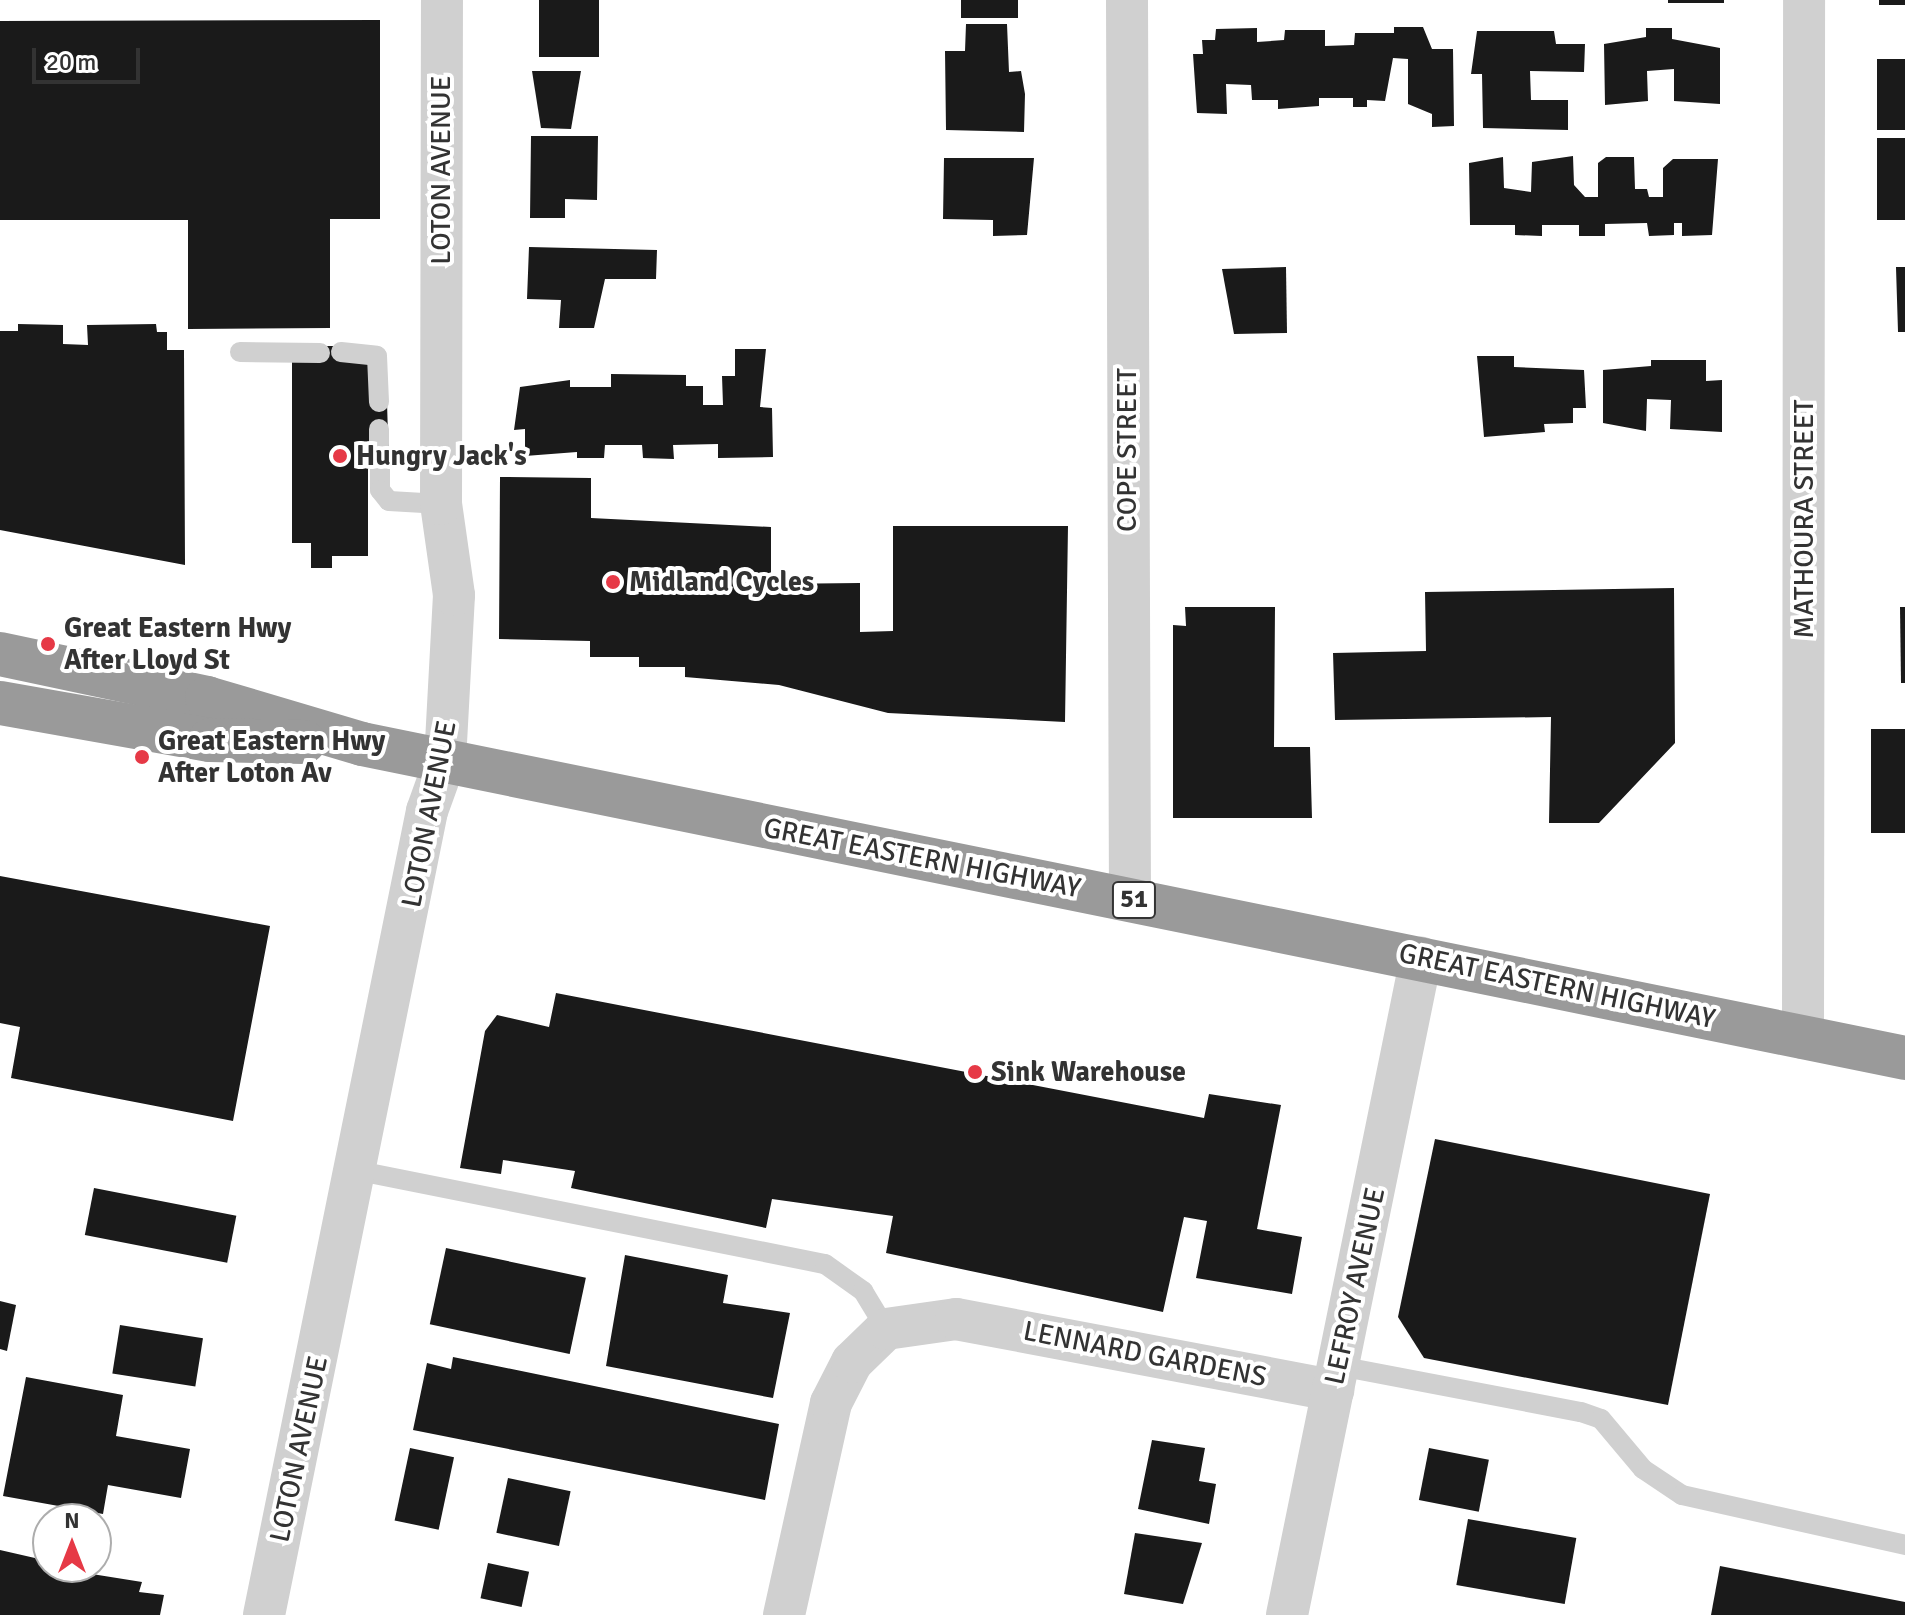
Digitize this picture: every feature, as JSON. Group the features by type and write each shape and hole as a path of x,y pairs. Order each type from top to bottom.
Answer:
{"highway":[{"name":"GREAT EASTERN HIGHWAY","path":"0,654 207,698 362,744 1905,1058"},
{"name":"GREAT EASTERN HIGHWAY","path":"0,703 210,740 362,744"}],"street":[{"name":"LOTON AVENUE","path":"264,1615 359,1171 427,811 445,761 454,595 441,504 442,0"},
{"name":"COPE STREET","path":"1127,0 1130,899"},
{"name":"MATHOURA STREET","path":"1803,1038 1804,0"},
{"name":"LEFROY AVENUE","path":"1287,1615 1421,958"},
{"name":"LENNARD GARDENS","path":"886,1329 956,1319 1336,1378"},
{"path":"784,1615 831,1403 852,1362 886,1329"}],"lane":[{"path":"240,352 331,352 377,356 379,402"},
{"path":"380,469 380,490 389,501 441,504"},
{"path":"359,1171 825,1264 863,1291 886,1329"},
{"name":"LENNARD GARDENS","path":"1336,1378 1581,1412 1601,1419 1643,1469 1682,1495 1905,1545"}],"building":[{"path":"539,0 599,0 599,57 539,57"},
{"path":"961,0 1018,0 1018,18 961,18"},
{"path":"1668,0 1724,0 1724,3 1668,3"},
{"path":"1879,0 1905,0 1905,5 1879,5"},
{"path":"380,20 380,219 330,219 330,328 188,329 188,220 0,220 0,21"},
{"path":"966,24 1007,24 1009,72 1021,71 1025,94 1024,132 946,130 945,51 965,51"},
{"path":"1394,27 1423,27 1432,49 1453,49 1454,126 1432,127 1432,114 1408,104 1408,59 1393,58 1385,101 1367,100 1367,107 1353,107 1353,98 1319,98 1319,106 1278,109 1278,100 1252,100 1251,85 1226,84 1227,114 1197,113 1193,54 1203,54 1202,40 1215,40 1216,29 1257,28 1257,42 1284,40 1285,30 1325,30 1325,46 1354,45 1355,33 1394,33"},
{"path":"1646,28 1672,28 1672,39 1720,48 1720,104 1674,101 1674,69 1647,71 1648,101 1605,105 1604,44 1646,37"},
{"path":"1477,31 1554,31 1556,44 1585,44 1584,72 1530,71 1531,100 1568,100 1568,130 1483,128 1482,74 1471,74"},
{"path":"1877,59 1905,59 1905,130 1877,130"},
{"path":"532,71 581,71 571,129 541,128"},
{"path":"531,136 598,136 597,200 565,199 565,218 530,218"},
{"path":"1877,138 1905,138 1905,220 1877,220"},
{"path":"1573,156 1574,185 1585,197 1598,197 1598,163 1606,157 1634,157 1635,189 1647,189 1649,197 1663,197 1663,168 1673,159 1718,159 1712,235 1682,236 1682,223 1674,223 1674,235 1649,236 1647,223 1605,224 1605,236 1579,236 1579,225 1542,225 1542,236 1515,235 1515,225 1470,225 1469,163 1503,157 1504,188 1531,192 1532,162"},
{"path":"944,158 1034,158 1027,235 993,236 993,220 943,219"},
{"path":"529,247 657,250 656,279 605,279 594,328 559,328 561,300 527,299"},
{"path":"1286,267 1287,333 1234,334 1222,269"},
{"path":"1896,267 1905,267 1905,332 1898,332"},
{"path":"18,324 63,325 63,344 88,345 87,325 156,324 157,332 167,332 167,350 184,350 185,565 0,530 0,331 18,331"},
{"name":"Hungry Jack's","path":"320,346 341,346 373,361 387,402 389,469 368,469 368,556 332,556 332,568 311,568 311,543 292,543 292,360"},
{"path":"735,349 766,349 760,407 772,408 773,457 718,458 718,444 673,445 674,459 643,458 642,445 605,445 604,458 577,458 577,452 525,456 525,429 514,430 520,387 570,380 570,387 611,387 611,374 686,375 686,386 703,386 703,405 723,405 722,376 735,376"},
{"path":"1477,356 1514,356 1514,367 1584,370 1586,408 1573,408 1573,423 1544,424 1545,432 1484,437"},
{"path":"1651,360 1706,360 1706,381 1722,380 1722,432 1670,429 1671,400 1647,399 1646,431 1603,423 1603,370 1651,366"},
{"path":"500,477 591,478 591,518 771,527 771,584 860,583 860,632 893,631 893,526 1068,526 1065,722 888,713 779,685 685,677 685,667 639,667 639,657 590,657 590,641 499,639"},
{"path":"1674,588 1675,743 1599,823 1549,823 1551,717 1335,720 1333,653 1426,651 1425,592"},
{"path":"1185,607 1275,607 1274,747 1310,747 1312,818 1173,818 1173,625 1186,626"},
{"path":"1900,607 1905,607 1905,683 1901,683"},
{"path":"1871,729 1905,729 1905,833 1871,833"},
{"path":"0,876 270,926 233,1121 11,1078 20,1027 0,1023"},
{"path":"556,993 1204,1118 1209,1094 1281,1105 1257,1229 1302,1237 1292,1294 1196,1278 1207,1221 1184,1217 1163,1312 886,1253 893,1216 772,1199 766,1228 571,1188 575,1171 503,1160 501,1174 460,1168 485,1031 497,1015 549,1027"},
{"path":"1435,1139 1710,1194 1668,1405 1424,1358 1398,1317"},
{"path":"94,1188 236,1216 227,1263 85,1235"},
{"path":"446,1248 586,1278 570,1354 430,1324"},
{"path":"625,1255 728,1275 723,1303 790,1313 773,1398 606,1366"},
{"path":"0,1301 16,1305 7,1351 0,1349"},
{"path":"120,1325 203,1338 195,1387 112,1373"},
{"path":"453,1357 779,1424 765,1500 413,1430 427,1363 451,1369"},
{"path":"26,1377 123,1395 116,1436 190,1449 181,1498 108,1485 105,1503 42,1503 3,1496"},
{"path":"1152,1440 1205,1448 1199,1481 1216,1484 1209,1524 1138,1509"},
{"path":"410,1448 454,1457 439,1530 395,1520"},
{"path":"1429,1448 1489,1460 1479,1512 1419,1500"},
{"path":"508,1478 571,1491 559,1546 496,1533"},
{"path":"1468,1519 1576,1538 1565,1604 1456,1585"},
{"path":"1135,1533 1202,1543 1183,1604 1124,1594"},
{"path":"0,1550 32,1557 32,1583 112,1583 112,1577 142,1582 139,1592 164,1595 160,1615 0,1615"},
{"path":"488,1563 529,1572 522,1607 481,1598"},
{"path":"1720,1566 1905,1602 1905,1615 1711,1615"}],"place":[{"name":"Hungry Jack's","path":"340,456"},
{"name":"Midland Cycles","path":"613,582"},
{"name":"Great Eastern Hwy After Lloyd St","path":"48,644"},
{"name":"Great Eastern Hwy After Loton Av","path":"142,757"},
{"name":"Sink Warehouse","path":"975,1072"}]}
